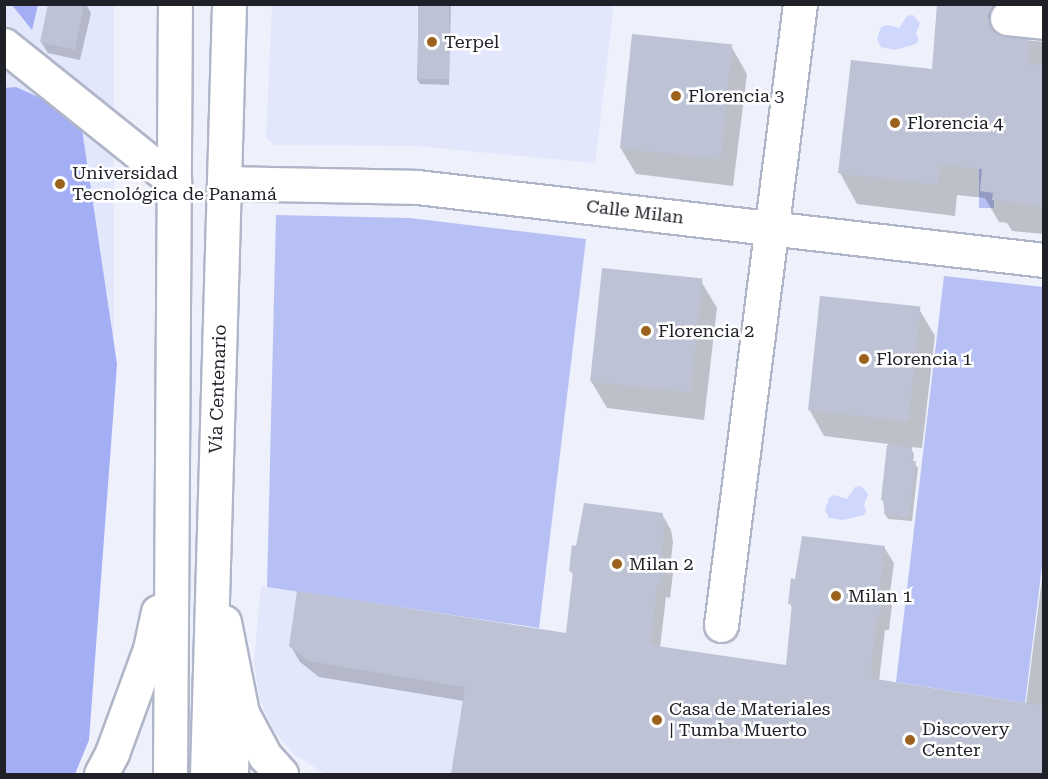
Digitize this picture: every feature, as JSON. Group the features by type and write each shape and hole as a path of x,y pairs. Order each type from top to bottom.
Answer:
{"main road":[{"path":"170,774 174,4"},
{"name":"Vía Centenario","path":"207,774 212,559 226,183 229,4"},
{"path":"721,625 800,4"},
{"path":"1007,18 1044,22"},
{"path":"4,45 174,181"},
{"name":"Calle Milan","path":"226,183 417,187 1044,260"},
{"path":"101,774 116,743 150,649 170,555"},
{"path":"212,559 242,713 265,756 281,774"},
{"path":"150,649 151,774"},
{"path":"231,774 234,671"}],"shaded area":[{"name":"Universidad Tecnológica de Panamá","path":"5,5 114,5 114,393 5,393"},
{"path":"12,5 38,5 32,30"},
{"path":"272,5 614,5 595,163 417,146 275,145 266,138"},
{"path":"979,5 994,5 994,208 979,208"},
{"path":"913,15 920,23 916,34 919,40 916,44 895,50 881,47 877,39 881,27 887,25 899,28 907,16"},
{"path":"16,87 80,116 117,364 89,740 75,774 5,774 4,88"},
{"path":"276,215 410,218 586,239 539,628 267,587"},
{"path":"944,276 1043,287 1044,551 1025,703 896,682"},
{"path":"861,486 868,494 864,505 866,511 864,515 843,520 829,518 825,510 829,498 834,495 847,499 855,487"},
{"path":"261,586 1043,706 1043,774 325,774 294,754 275,732 260,701 254,661"}],"building":[{"path":"48,4 84,4 75,50 40,42"},
{"name":"Terpel","path":"418,4 449,4 449,79 418,79"},
{"path":"937,4 995,4 988,15 990,26 1004,37 1028,39 1028,64 1044,65 1044,206 992,200 993,193 980,191 982,169 940,164 937,185 838,173 851,60 932,69"},
{"name":"Florencia 3","path":"632,34 732,45 720,159 620,148"},
{"name":"Florencia 2","path":"602,268 702,279 691,392 590,381"},
{"name":"Florencia 1","path":"820,296 920,307 908,421 808,410"},
{"path":"887,445 912,447 911,461 916,461 909,517 884,514 885,501 881,500"},
{"path":"584,503 663,513 662,524 665,524 661,556 665,556 662,582 658,582 650,645 786,665 792,604 788,604 791,578 795,579 802,536 885,546 880,588 884,589 881,615 877,614 870,678 1044,706 1044,774 451,774 465,687 309,661 289,646 297,591 566,633 573,572 569,571 572,545 576,546"}],"place":[{"name":"Terpel","path":"432,42"},
{"name":"Florencia 3","path":"676,96"},
{"name":"Florencia 4","path":"895,123"},
{"name":"Universidad Tecnológica de Panamá","path":"60,184"},
{"name":"Florencia 2","path":"646,331"},
{"name":"Florencia 1","path":"864,359"},
{"name":"Milan 2","path":"617,564"},
{"name":"Milan 1","path":"836,596"},
{"name":"Casa de Materiales | Tumba Muerto","path":"657,720"},
{"name":"Discovery Center","path":"910,740"}]}
